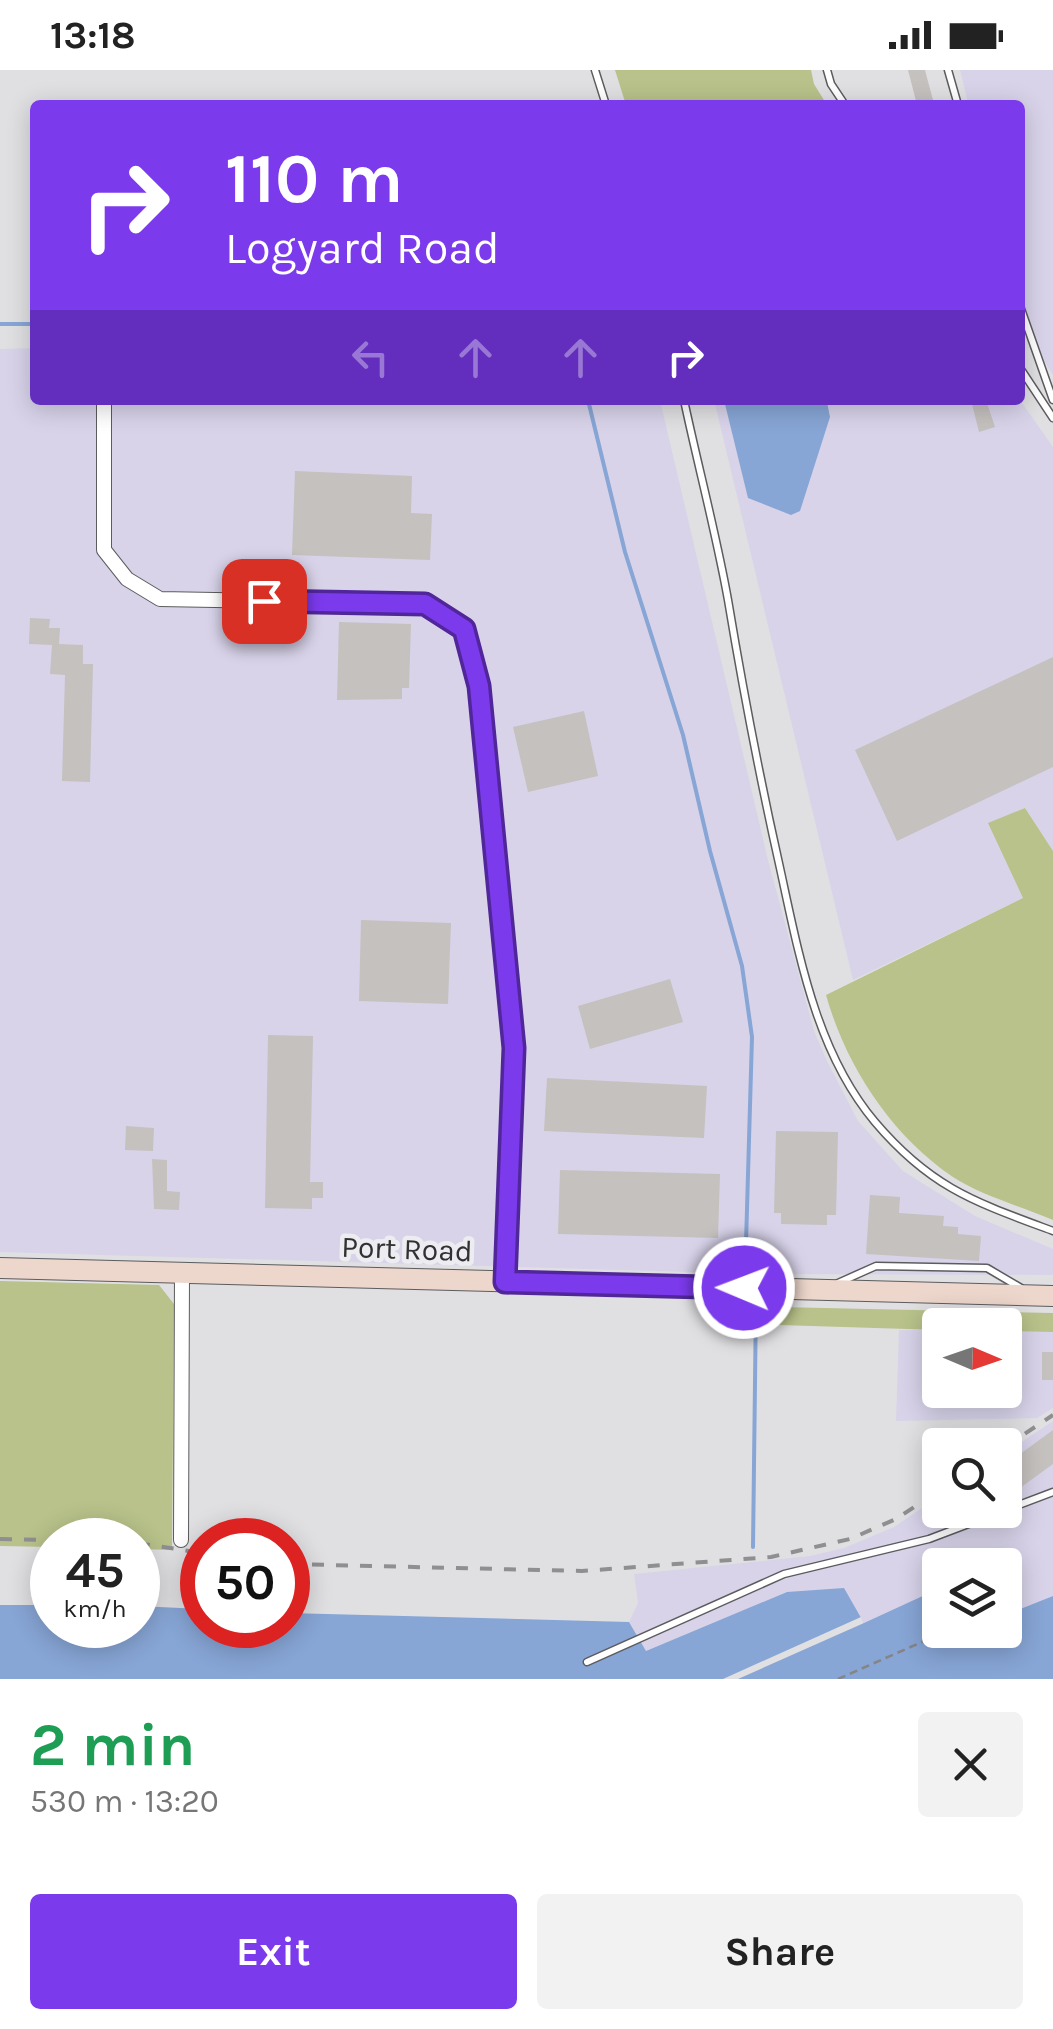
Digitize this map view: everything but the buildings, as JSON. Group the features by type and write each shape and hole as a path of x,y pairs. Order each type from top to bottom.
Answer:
{"main road":[{"name":"Port Road","path":"0,1268 1043,1296"}],"street":[{"path":"104,405 104,550 128,579 160,598 425,604 464,629 479,686 513,1034 505,1282"},
{"path":"181,1518 182,1272"}],"lane":[{"path":"595,70 604,100"},
{"path":"827,70 842,100"},
{"path":"948,70 957,100"},
{"path":"1025,320 1053,400"},
{"path":"1025,376 1053,418"},
{"path":"685,405 727,594 751,738 786,899 814,1004 832,1052 875,1122 935,1178 964,1198 1053,1231"},
{"path":"587,1662 784,1574 928,1538 1053,1492"}],"path":[{"path":"838,1679 922,1642"}],"shaded area":[{"path":"960,70 1053,70 1053,375 1025,330 1025,100 967,100"},
{"path":"30,348 30,405 661,405 768,860 814,1031 827,1061 858,1121 903,1171 975,1216 1053,1249 1053,1275 759,1274 0,1252 0,349"},
{"path":"715,405 1024,405 1053,447 1053,851 1025,808 989,823 1023,898 853,980"},
{"path":"899,1330 922,1330 922,1408 1022,1408 1022,1331 1053,1332 1053,1408 1037,1418 896,1421"},
{"path":"1053,1421 1053,1596 1022,1610 1022,1548 922,1548 922,1596 864,1623 787,1592 646,1651 629,1622 638,1603 634,1574 810,1556 844,1548 894,1527 922,1508 922,1528 1022,1528 1022,1442"}],"green space":[{"path":"615,70 811,70 824,100 624,100"},
{"path":"1025,808 1053,851 1053,1220 953,1177 910,1141 859,1073 826,995 1023,898 988,823"},
{"path":"0,1281 159,1285 174,1304 172,1550 160,1550 160,1518 30,1518 30,1547 0,1546"},
{"path":"779,1307 922,1310 922,1329 779,1325"},
{"path":"1022,1312 1053,1313 1053,1332 1022,1331"}],"water":[{"path":"725,405 828,405 830,417 800,511 791,515 748,498"},
{"path":"844,1588 864,1623 922,1596 922,1648 1022,1648 1022,1608 1053,1596 1053,1679 0,1679 0,1605 30,1605 30,1648 160,1648 160,1607 180,1608 180,1648 310,1648 310,1614 629,1622 646,1651 787,1592"}],"pier":[{"path":"861,1617 864,1623 738,1679 723,1679"}],"waterway":[{"path":"0,324 30,324"},
{"path":"589,405 625,552 683,735 742,966 752,1037 746,1243"},
{"path":"753,1547 756,1301"}],"railway":[{"path":"1022,1436 1053,1415"},
{"path":"310,1565 582,1571 771,1557 850,1539 896,1519 922,1502"},
{"path":"0,1539 30,1540"},
{"path":"160,1546 180,1550"}],"route":[{"path":"264,601 425,604 464,629 479,686 514,1048 505,1282 744,1288"}]}
